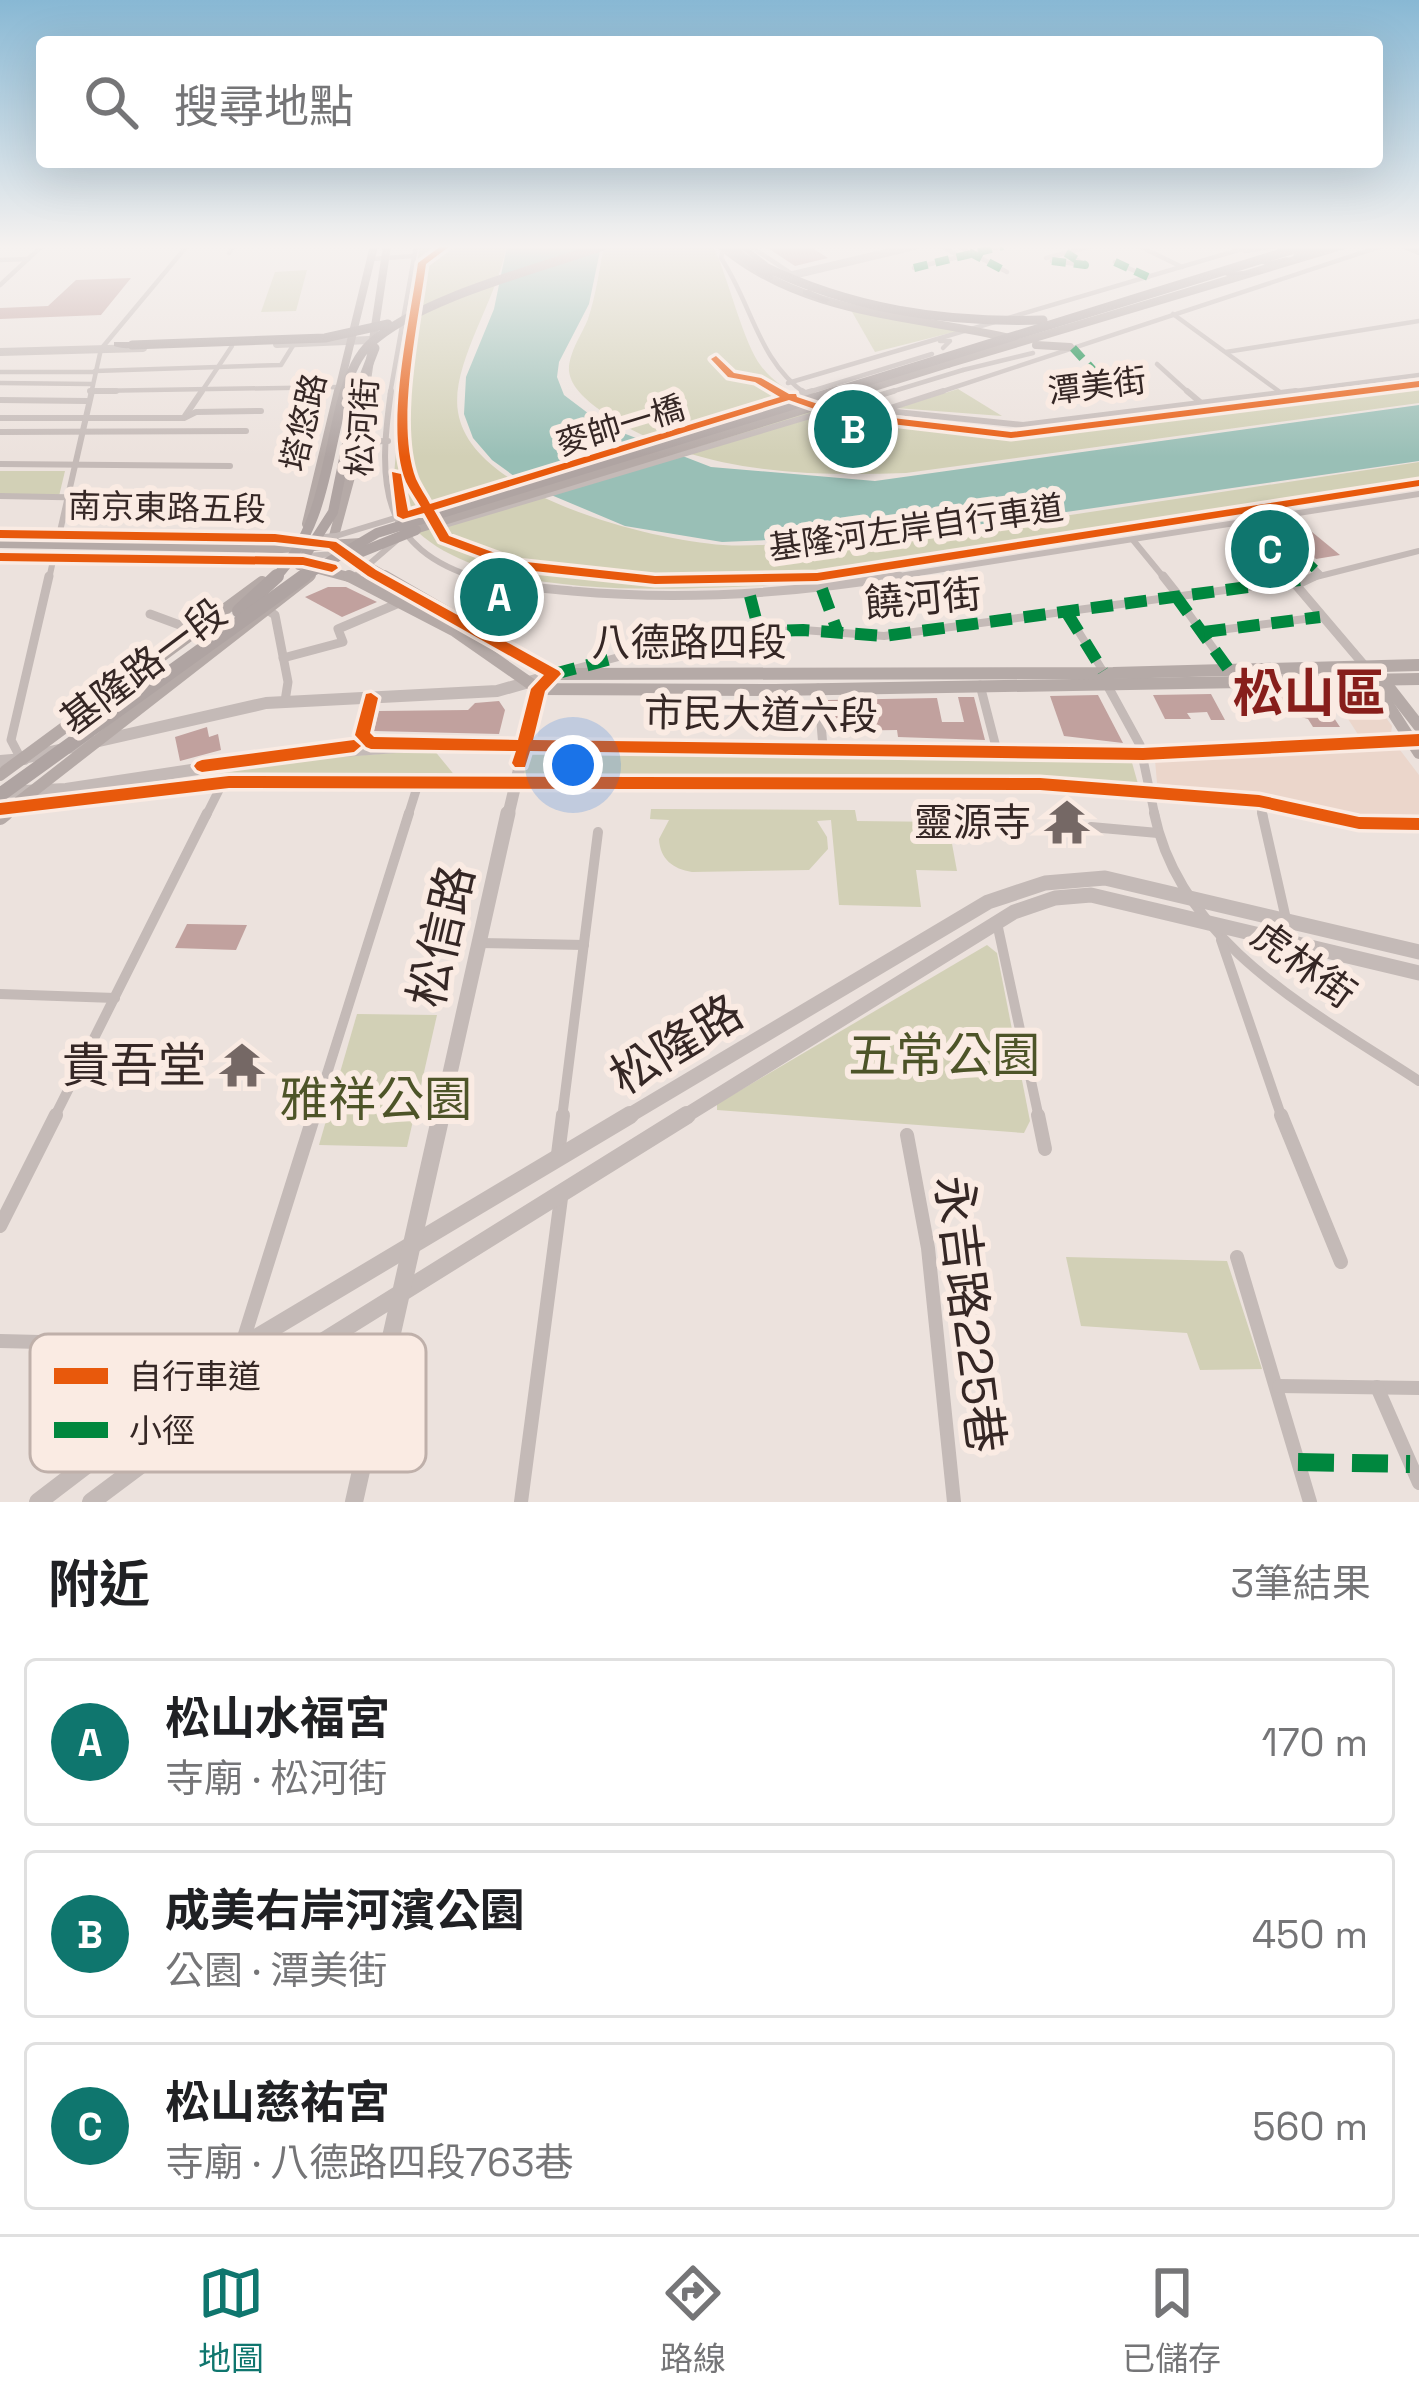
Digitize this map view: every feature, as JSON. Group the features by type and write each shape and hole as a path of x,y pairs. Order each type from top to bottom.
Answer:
{"highway":[{"path":"117,344 325,338 410,316"},
{"path":"2,802 288,566 320,506 354,363 375,339 422,316"},
{"path":"332,545 325,525 359,367 370,344 428,316"},
{"path":"929,316 996,321 1053,316"},
{"path":"856,388 1081,316"},
{"path":"856,388 1092,316"},
{"path":"856,388 1096,316"},
{"path":"2,802 286,576 325,534 339,499 370,344"},
{"name":"麥帥一橋","path":"437,518 856,388"},
{"path":"152,682 332,556 377,533 437,518"},
{"path":"176,664 321,572 437,518"}],"main road":[{"name":"塔悠路","path":"304,541 356,316"},
{"name":"塔悠路","path":"320,563 332,545 356,442 375,316"},
{"path":"910,316 1070,347"},
{"path":"936,316 976,329"},
{"path":"940,356 1078,316"},
{"path":"940,356 1035,343 1120,316"},
{"path":"970,349 976,329"},
{"name":"麥帥一橋","path":"0,539 317,548 374,541 940,356"},
{"name":"南京東路五段","path":"0,539 59,535 332,545"},
{"name":"基隆路一段","path":"0,775 200,632 288,561 304,541"},
{"path":"332,545 554,674"},
{"name":"南京東路五段","path":"0,555 288,561"},
{"path":"288,561 320,563 353,578 510,664 534,686"},
{"path":"97,738 96,725 320,563"},
{"name":"基隆路一段","path":"2,802 33,792 97,738 299,588 320,563"},
{"name":"八德路四段","path":"554,674 1373,675 1419,665"},
{"name":"八德路四段","path":"534,686 980,685 1229,670 1419,679"},
{"path":"1373,675 1419,726"},
{"path":"1373,675 1419,753"}],"street":[{"path":"21,759 11,740 87,401 102,347 128,316"},
{"name":"松河街","path":"404,316 388,440 388,503 407,537"},
{"path":"748,316 762,350 790,384"},
{"path":"790,384 1018,316"},
{"path":"878,412 1166,316"},
{"path":"1176,316 1281,392"},
{"path":"1226,352 1419,322"},
{"path":"0,539 263,542 336,536 940,356 976,329"},
{"path":"102,347 351,338 399,347"},
{"path":"0,349 232,346 314,339"},
{"path":"790,384 949,340 940,356"},
{"path":"1020,355 1035,343"},
{"path":"0,372 281,365 294,344"},
{"path":"184,418 232,346"},
{"path":"0,555 274,558 362,550 963,370 1050,352"},
{"path":"1156,364 1200,402"},
{"path":"2,402 34,372"},
{"name":"潭美街","path":"790,384 824,402 1015,426 1419,375"},
{"path":"367,378 394,376"},
{"path":"0,383 203,390 340,386"},
{"path":"2,402 87,401"},
{"path":"0,418 184,418 196,412 261,411"},
{"path":"0,432 246,431"},
{"path":"356,442 388,440"},
{"path":"0,464 230,466"},
{"path":"353,578 407,537 447,566 482,581 694,597 822,589 1419,494"},
{"path":"0,496 208,500"},
{"path":"1263,519 1320,574"},
{"path":"1132,540 1229,670"},
{"path":"1373,675 1299,592 1300,580 1419,550"},
{"name":"饒河街","path":"554,674 664,645 759,631 884,635 1300,580"},
{"path":"283,658 343,642 338,629 399,603"},
{"path":"269,611 275,615 288,682 285,701"},
{"path":"1066,613 1104,677"},
{"path":"150,614 200,632"},
{"path":"1204,632 1320,617"},
{"path":"534,686 554,674"},
{"name":"虎林街","path":"1104,677 1143,754 1158,833 1168,859 1221,940 1285,993 1419,1081"},
{"path":"980,685 998,751"},
{"name":"八德路四段","path":"21,759 97,738 285,701 534,686"},
{"name":"松信路","path":"392,1334 534,686"},
{"path":"818,688 823,747"},
{"path":"371,698 364,740 448,746"},
{"name":"市民大道六段","path":"33,792 290,755 448,746 1143,754 1414,740"},
{"name":"八德路四段","path":"0,761 85,751"},
{"path":"245,1334 420,780"},
{"path":"0,1226 223,782"},
{"name":"市民大道六段","path":"2,802 223,782 1040,784 1259,801 1359,823 1419,824"},
{"path":"1259,801 1286,920"},
{"path":"1091,827 1158,833"},
{"path":"558,1160 598,832"},
{"name":"松隆路","path":"263,1334 988,902 1031,883 1105,878 1419,952"},
{"name":"松隆路","path":"339,1334 997,923 1055,898 1090,895 1419,974"},
{"path":"997,923 1045,1149"},
{"path":"1221,940 1297,1161 1341,1262"},
{"path":"479,943 584,945"},
{"path":"0,994 115,998"},
{"name":"永吉路225巷","path":"907,1136 928,1248 954,1502"},
{"path":"521,1502 561,1195"},
{"path":"1237,1257 1310,1502"},
{"path":"0,1341 30,1342"},
{"path":"1279,1386 1419,1388"},
{"path":"1377,1387 1419,1483"},
{"name":"松隆路","path":"38,1502 77,1472"},
{"name":"松隆路","path":"92,1502 132,1472"},
{"name":"松信路","path":"354,1502 361,1472"}],"green space":[{"path":"408,316 482,316 461,373 458,412 470,442 495,468 568,508 691,541 860,547 1419,462 1419,486 762,586 614,588 505,574 458,558 419,533 392,498"},
{"path":"739,316 761,366 782,386 845,413 921,426 1023,430 1419,380 1419,403 906,473 788,472 674,448 599,409 573,384 569,371 588,319"},
{"path":"854,316 882,316 958,331 875,352"},
{"path":"958,389 1002,416 896,408"},
{"path":"0,471 65,471 59,496 0,495"},
{"path":"529,746 1131,759 1138,784 522,776"},
{"path":"434,750 456,777 212,781 214,775 283,761"},
{"path":"651,809 855,810 857,821 948,822 957,871 916,870 921,907 839,905 831,820 817,821 828,849 809,870 692,872 673,866 665,857 659,839 669,820 650,819"},
{"name":"五常公園","path":"987,945 997,953 1030,1121 1024,1133 717,1110 717,1104"},
{"name":"雅祥公園","path":"357,1014 437,1015 407,1147 319,1145"},
{"path":"1066,1257 1227,1261 1262,1369 1200,1370 1187,1333 1081,1326"}],"shaded area":[{"path":"1327,686 1365,688 1392,726 1391,734 1359,736"},
{"path":"1397,746 1419,775 1419,821 1356,818 1258,797 1157,783 1155,760 1162,758 1244,752 1247,758"}],"water":[{"path":"491,316 583,316 559,362 557,377 564,395 605,426 711,467 875,481 1419,405 1419,461 914,534 722,542 625,526 525,484 492,460 473,438 464,414 466,377"}],"building":[{"path":"0,316 73,316 0,319"},
{"path":"1301,523 1340,555 1316,559 1282,527"},
{"path":"1260,527 1305,570 1276,575 1232,531"},
{"path":"328,587 346,587 377,602 342,617 305,597"},
{"path":"1211,694 1225,720 1211,720 1207,712 1187,713 1191,719 1165,719 1153,695"},
{"path":"1238,694 1308,695 1311,700 1322,700 1340,727 1313,727 1308,719 1294,715 1251,716"},
{"path":"1098,695 1123,743 1064,736 1050,696"},
{"path":"958,697 974,697 985,740 898,737 897,730 831,731 828,700 937,698 942,722 964,722"},
{"path":"499,701 505,710 499,734 374,731 379,711 468,710 475,703"},
{"path":"207,727 209,737 218,734 221,750 180,761 175,737"},
{"path":"187,924 247,925 236,950 175,948"}],"marked path":[{"path":"1073,348 1094,371"},
{"path":"1263,519 1320,574"},
{"path":"554,674 664,645 747,632 803,630 884,636 1300,580"},
{"path":"822,589 838,633"},
{"path":"1175,595 1229,670"},
{"path":"750,596 759,631"},
{"path":"1067,613 1103,671"},
{"path":"1204,632 1320,617"},
{"path":"1298,1462 1410,1464"}],"cycle path":[{"name":"基隆河左岸自行車道","path":"415,316 402,440 411,480 444,538 515,565 655,580 817,577 1419,483"},
{"path":"716,359 731,375 758,380 786,396 840,415 1011,435 1419,384"},
{"path":"396,474 403,516 793,396"},
{"path":"0,534 275,538 332,545 372,573 554,674 538,689 520,763"},
{"path":"0,557 303,561 332,568"},
{"path":"371,698 362,735 371,743 1143,754 1419,740"},
{"path":"202,766 354,746"},
{"path":"0,809 229,782 1040,784 1259,801 1359,823 1419,824"}],"place":[{"name":"成美右岸河濱公園","path":"853,429"},
{"name":"松山慈祐宮","path":"1270,549"},
{"name":"松山水福宮","path":"499,597"},
{"name":"靈源寺","path":"1067,822"},
{"name":"貴吾堂","path":"242,1065"}],"district":[{"name":"松山區","path":"1309,693"}]}
